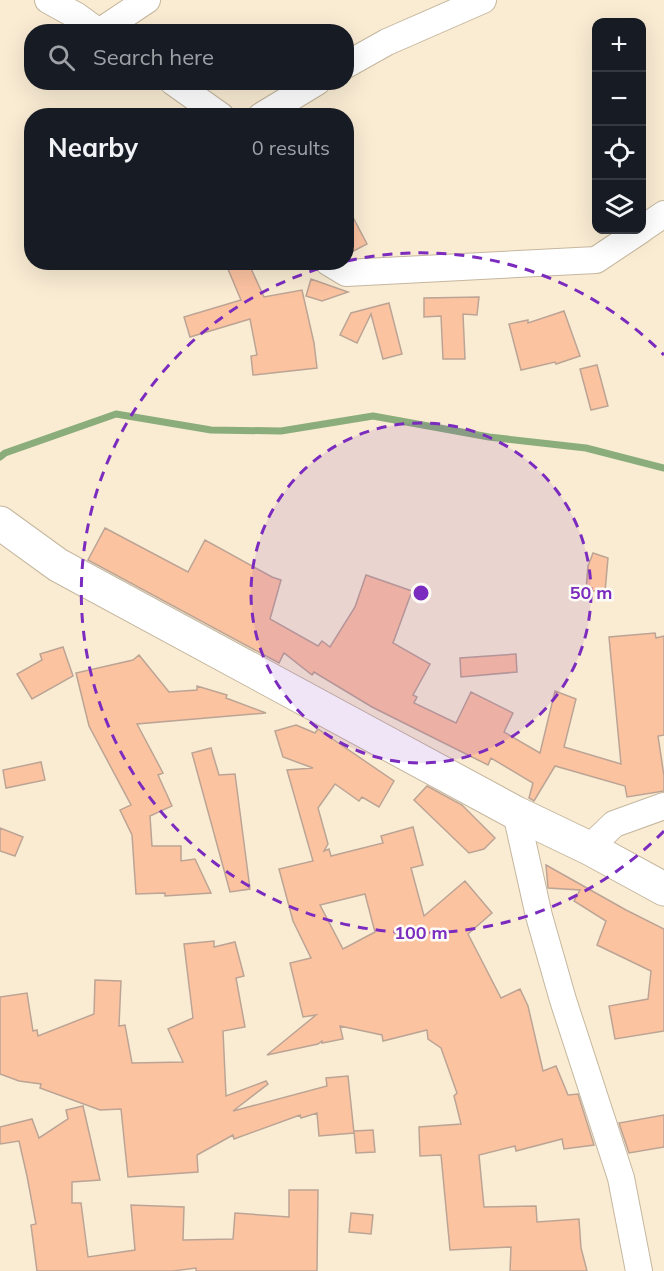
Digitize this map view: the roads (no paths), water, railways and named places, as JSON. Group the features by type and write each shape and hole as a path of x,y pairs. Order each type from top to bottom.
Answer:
{"main road":[{"path":"0,523 58,565 516,813 589,848 664,889"}],"street":[{"path":"48,0 86,24"},
{"path":"111,24 147,0"},
{"path":"354,61 387,42 483,0"},
{"path":"185,90 210,108"},
{"path":"274,108 304,90"},
{"path":"646,226 664,214"},
{"path":"341,270 346,273 596,260 634,234"},
{"path":"589,848 614,824 664,806"},
{"path":"516,813 539,916 621,1178 639,1271"}],"waterway":[{"path":"0,457 5,453 116,414 211,430 281,431 373,416 489,437 586,448 664,468"}]}
